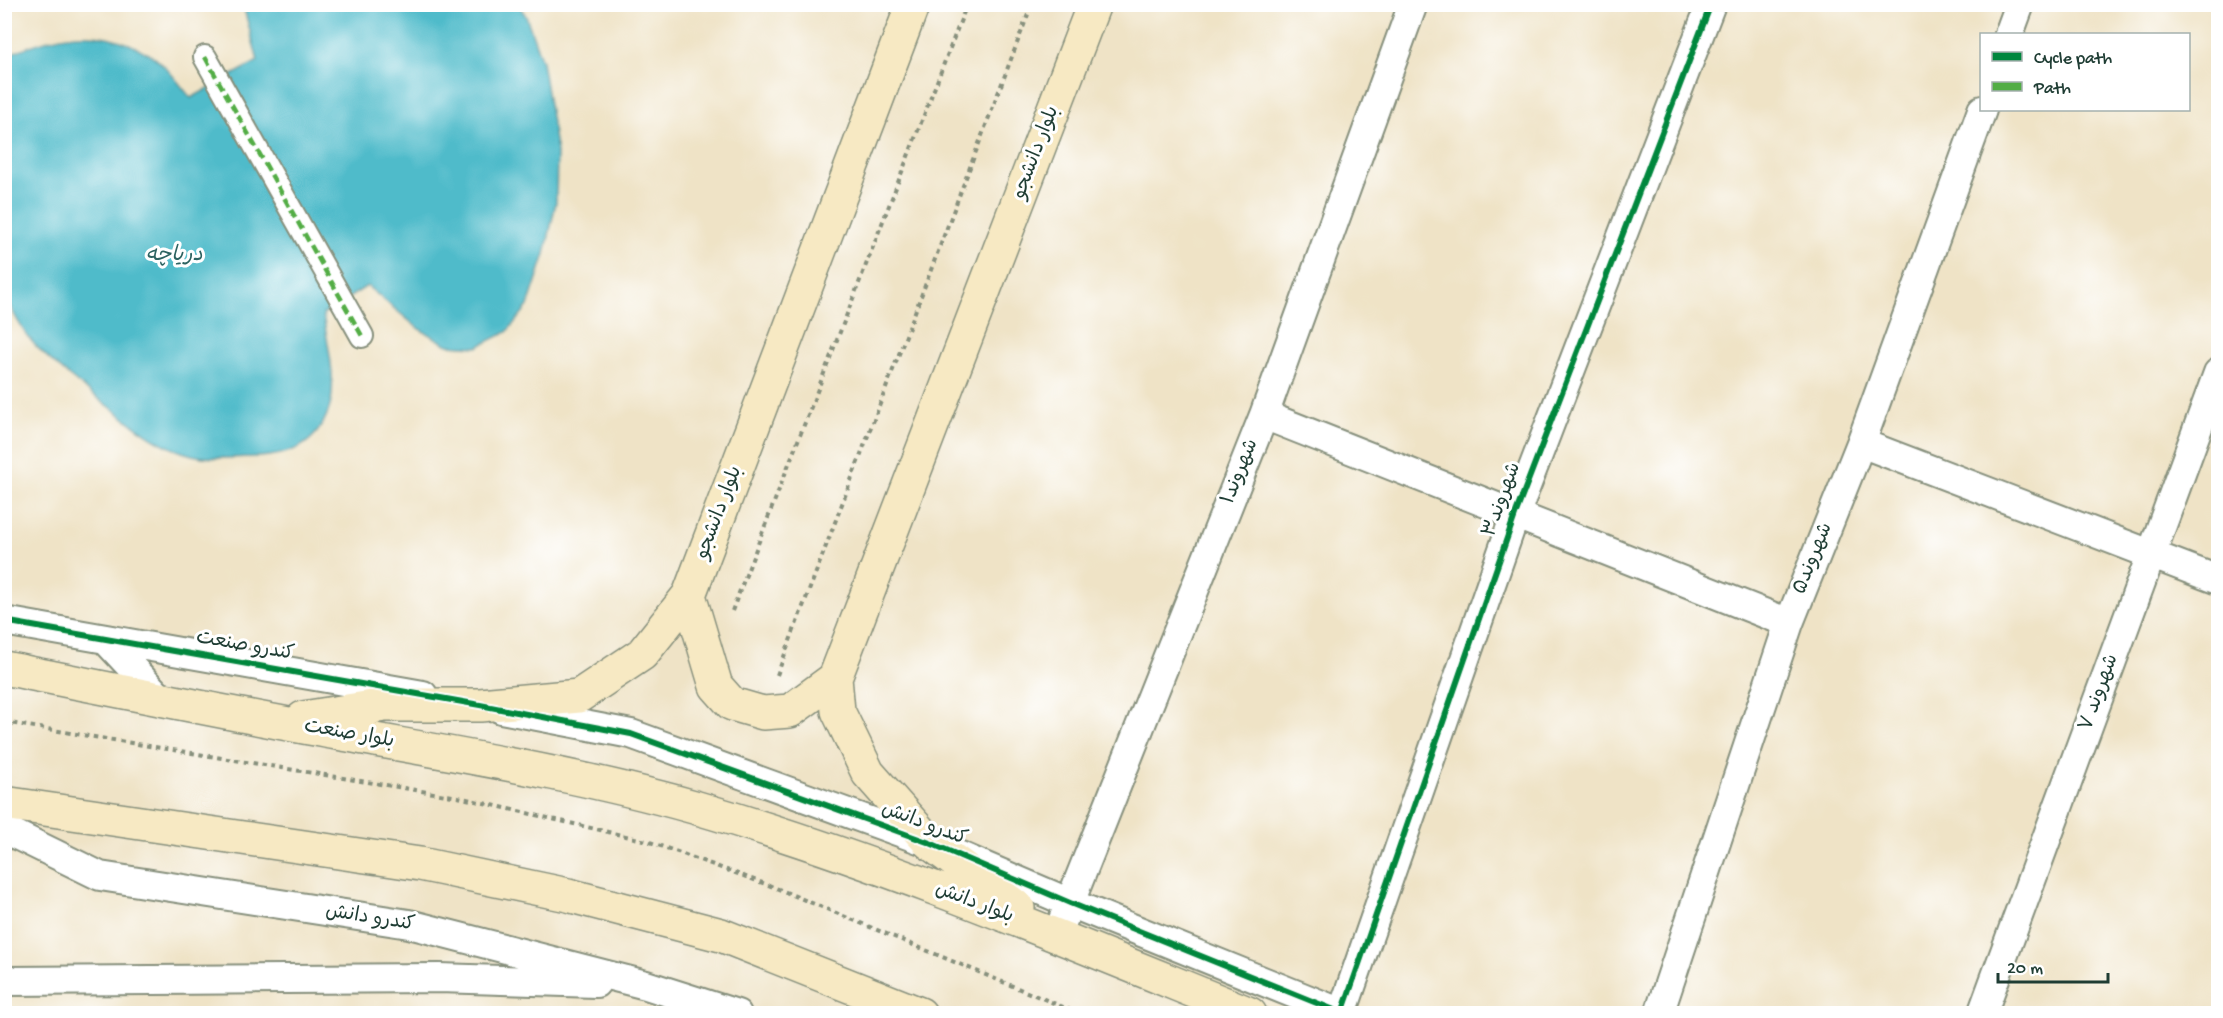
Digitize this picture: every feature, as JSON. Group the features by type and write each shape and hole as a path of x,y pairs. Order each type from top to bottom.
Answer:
{"main road":[{"name":"بلوار دانشجو","path":"275,722 385,705 480,705 579,696 642,654 689,595 914,4"},
{"name":"بلوار دانشجو","path":"1056,935 930,843 868,773 838,711 835,678 1094,4"},
{"path":"689,595 716,686 732,704 762,712 790,711 835,678"},
{"name":"بلوار صنعت","path":"4,668 275,722 570,775 693,807"},
{"path":"4,802 420,864 568,895 721,935 920,1014"},
{"name":"بلوار دانش","path":"693,807 816,845 1056,935 1250,1014"}],"street":[{"name":"شهروند۱","path":"1056,935 1264,415 1413,4"},
{"name":"شهروند۳","path":"1343,1013 1515,514 1711,4"},
{"path":"2009,33 2020,4"},
{"path":"205,57 362,336"},
{"name":"شهروند۵","path":"1659,1014 1789,623 1861,443 1982,111"},
{"name":"شهروند ۷","path":"1982,1014 2218,373"},
{"path":"1264,415 1789,623"},
{"path":"1861,443 2218,580"},
{"name":"کندرو صنعت","path":"4,621 480,705"},
{"path":"105,639 161,699"},
{"name":"کندرو دانش","path":"480,705 631,734 930,843 1070,903 1343,1013"},
{"name":"کندرو دانش","path":"4,829 100,876 409,924 646,985 737,1014"},
{"path":"4,981 439,978 646,985"}],"path":[{"path":"731,613 967,4"},
{"path":"762,712 1032,4"},
{"path":"4,722 458,797 647,841 771,886 1080,1014"}],"water":[{"name":"دریاچه","path":"518,4 526,16 542,62 557,153 556,202 545,254 528,306 507,332 477,347 448,345 419,329 367,286 323,314 331,362 331,399 324,421 310,440 291,451 280,454 215,458 199,457 180,451 148,435 62,370 31,341 5,296 5,56 51,39 66,36 97,35 112,38 154,57 191,98 258,61 243,5"}],"marked path":[{"path":"205,57 362,336"}],"cycle path":[{"path":"1342,1013 1515,515 1711,4"},
{"path":"4,621 631,734 930,843 1070,903 1344,1014"}]}
